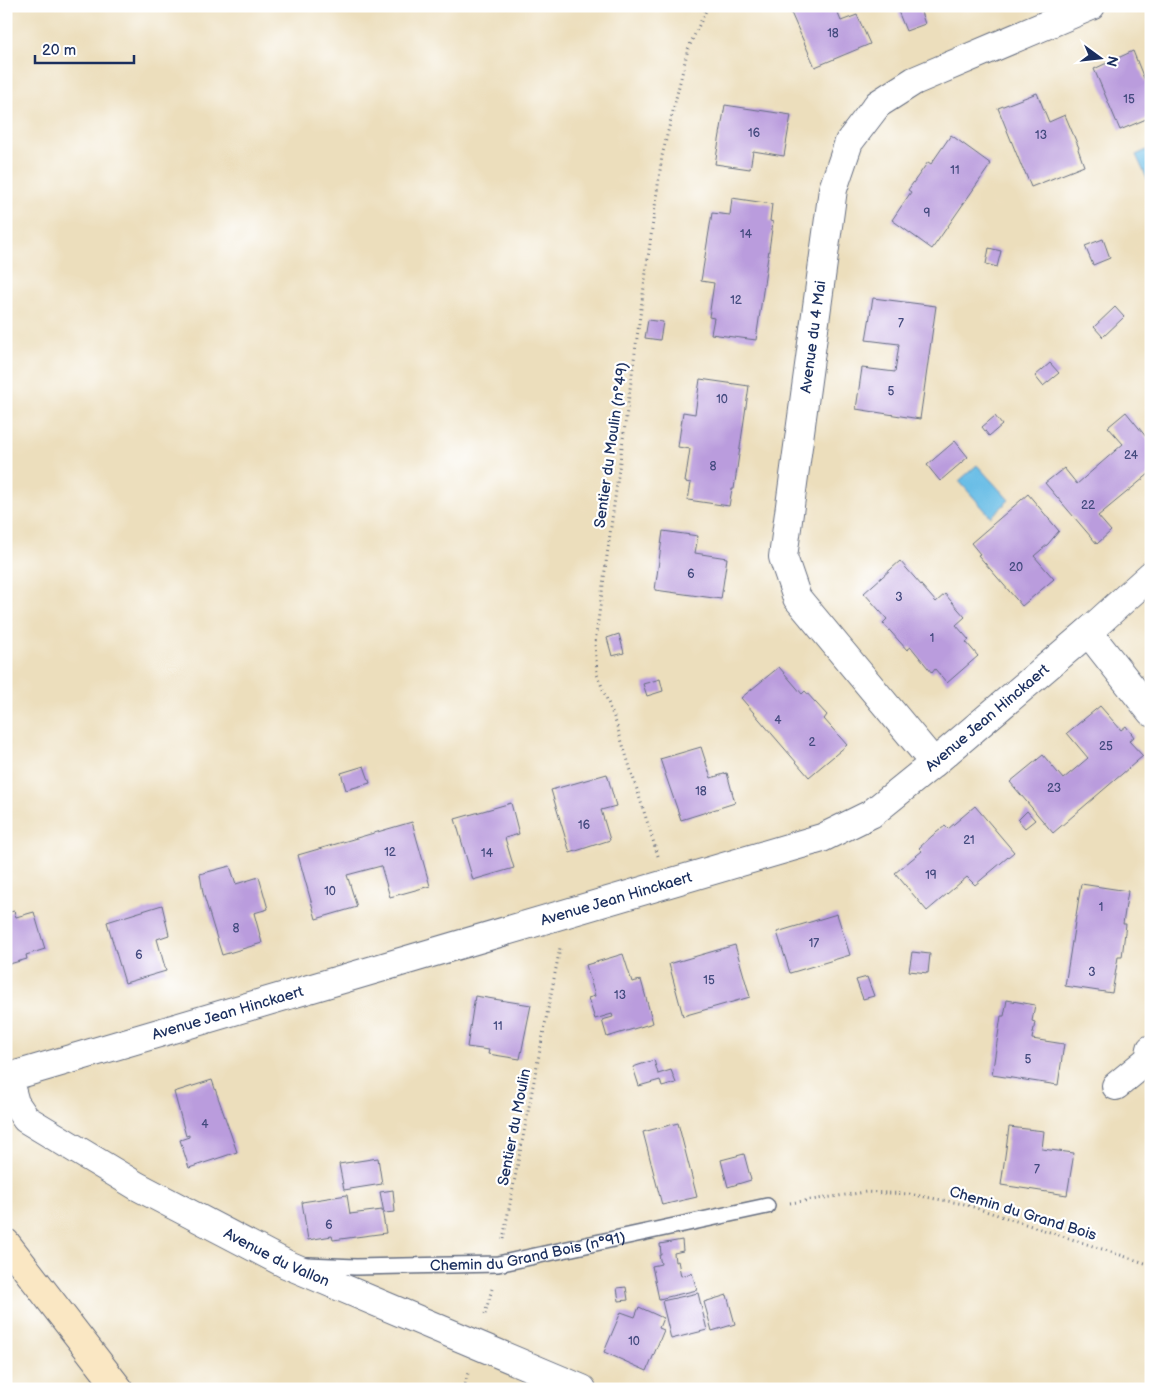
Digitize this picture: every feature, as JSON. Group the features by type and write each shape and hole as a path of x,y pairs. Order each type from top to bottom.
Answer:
{"main road":[{"path":"6,1243 119,1389"}],"street":[{"name":"Avenue du 4 Mai","path":"934,764 796,598 783,557 833,189 849,142 878,104 914,81 1091,6"},
{"name":"Avenue Jean Hinckaert","path":"7,1078 822,838 870,814 934,764 1088,632 1151,575"},
{"path":"1088,632 1151,712"},
{"path":"1116,1086 1149,1059 1151,1049"},
{"name":"Avenue du Vallon","path":"7,1078 15,1103 26,1119 137,1186 286,1264 582,1389"}],"lane":[{"name":"Chemin du Grand Bois (n°91)","path":"286,1264 356,1267 498,1264 767,1206"}],"path":[{"name":"Sentier du Moulin (n°49)","path":"667,884 615,720 597,674 595,643 662,156 688,49 708,6"},
{"name":"Sentier du Moulin","path":"476,1344 498,1264 566,913"},
{"name":"Chemin du Grand Bois","path":"767,1206 866,1192 909,1194 964,1204 1151,1264"}],"water":[{"path":"1151,148 1151,187 1136,155"},
{"path":"977,465 1009,500 991,517 959,481"}],"building":[{"path":"788,6 835,6 841,21 857,15 870,44 815,67"},
{"path":"896,6 919,6 925,24 906,31"},
{"path":"1133,51 1145,81 1151,79 1151,117 1120,130 1094,69"},
{"path":"1037,93 1049,122 1065,115 1079,148 1084,166 1031,187 998,108"},
{"path":"725,105 791,115 784,156 753,151 750,169 715,164"},
{"path":"951,135 991,164 932,249 892,220 911,192 908,190 928,162 931,164"},
{"path":"732,198 772,204 770,221 773,222 756,340 711,334 714,318 709,317 714,283 701,281 712,213 730,215"},
{"path":"1103,239 1110,258 1093,265 1085,246"},
{"path":"989,248 1001,251 997,267 986,264"},
{"path":"873,298 936,306 920,419 856,409 862,368 895,372 899,344 866,340"},
{"path":"1115,307 1124,317 1103,337 1094,327"},
{"path":"648,320 663,322 660,340 645,338"},
{"path":"1050,363 1059,373 1043,386 1035,376"},
{"path":"700,379 749,386 734,489 732,489 729,506 688,500 691,483 685,482 690,449 678,447 683,412 695,414"},
{"path":"1126,412 1151,443 1151,474 1098,516 1111,531 1097,544 1045,483 1064,468 1077,484 1123,444 1108,427"},
{"path":"995,416 1002,425 989,436 982,427"},
{"path":"955,441 968,457 940,481 927,465"},
{"path":"1028,494 1059,531 1034,556 1054,579 1022,606 978,555 980,554 971,543"},
{"path":"663,531 698,536 695,553 727,558 721,599 655,590"},
{"path":"900,561 936,602 945,594 965,617 956,625 969,640 966,642 978,656 947,683 935,669 932,673 911,647 907,650 883,623 887,619 864,593"},
{"path":"619,634 624,653 612,656 607,638"},
{"path":"779,667 802,694 805,691 827,715 824,719 847,745 809,777 741,698"},
{"path":"660,679 663,691 647,696 643,684"},
{"path":"1100,706 1121,730 1126,726 1134,737 1129,741 1143,756 1053,833 1010,782 1043,755 1063,779 1075,769 1088,758 1067,733"},
{"path":"701,747 711,778 727,773 735,803 681,820 660,759"},
{"path":"364,766 370,783 346,790 341,773"},
{"path":"607,774 616,806 601,810 610,840 570,853 551,790"},
{"path":"511,803 519,834 505,838 514,868 473,880 455,819"},
{"path":"975,806 1014,852 975,885 967,877 927,911 895,873 922,851 919,848 932,836 945,826 948,829"},
{"path":"1027,811 1035,820 1025,828 1018,820"},
{"path":"412,822 430,886 390,897 381,866 347,875 357,907 316,919 298,855"},
{"path":"230,866 236,884 259,877 268,909 254,913 262,943 222,955 203,893 200,874"},
{"path":"1081,884 1128,891 1123,924 1126,924 1122,957 1118,957 1112,993 1065,986"},
{"path":"162,905 169,935 157,939 166,971 125,983 107,922"},
{"path":"14,911 16,917 34,912 45,949 26,955 27,959 6,965 6,913"},
{"path":"837,914 850,955 790,973 777,932"},
{"path":"735,945 750,997 683,1016 669,964"},
{"path":"912,952 930,954 928,973 909,971"},
{"path":"623,954 632,982 641,980 653,1023 607,1037 602,1020 613,1017 612,1014 595,1019 588,998 595,996 586,965"},
{"path":"867,977 874,996 863,999 856,980"},
{"path":"475,996 531,1005 520,1059 488,1054 489,1050 467,1047"},
{"path":"1007,1000 1035,1005 1032,1021 1035,1022 1032,1039 1064,1044 1058,1085 992,1075 1001,1016 1004,1016"},
{"path":"654,1060 658,1074 671,1070 676,1083 662,1087 660,1080 639,1086 633,1067"},
{"path":"212,1080 237,1152 189,1168 180,1140 189,1137 189,1135 186,1136 174,1092"},
{"path":"678,1123 697,1197 662,1205 643,1132"},
{"path":"1009,1127 1044,1131 1042,1149 1074,1153 1067,1195 1001,1185"},
{"path":"744,1154 751,1180 728,1187 721,1160"},
{"path":"378,1158 382,1184 344,1190 339,1164"},
{"path":"393,1190 395,1212 384,1213 380,1192"},
{"path":"347,1195 350,1214 382,1210 386,1233 333,1240 332,1236 308,1240 302,1202"},
{"path":"682,1240 683,1251 674,1253 675,1262 678,1261 681,1276 692,1273 697,1290 659,1299 652,1266 661,1264 659,1255 661,1255 660,1244"},
{"path":"626,1287 628,1300 619,1301 617,1288"},
{"path":"698,1293 707,1330 671,1339 662,1301"},
{"path":"727,1295 735,1324 712,1331 704,1302"},
{"path":"639,1307 663,1318 659,1328 664,1330 647,1371 604,1352 621,1312 635,1317"}]}
